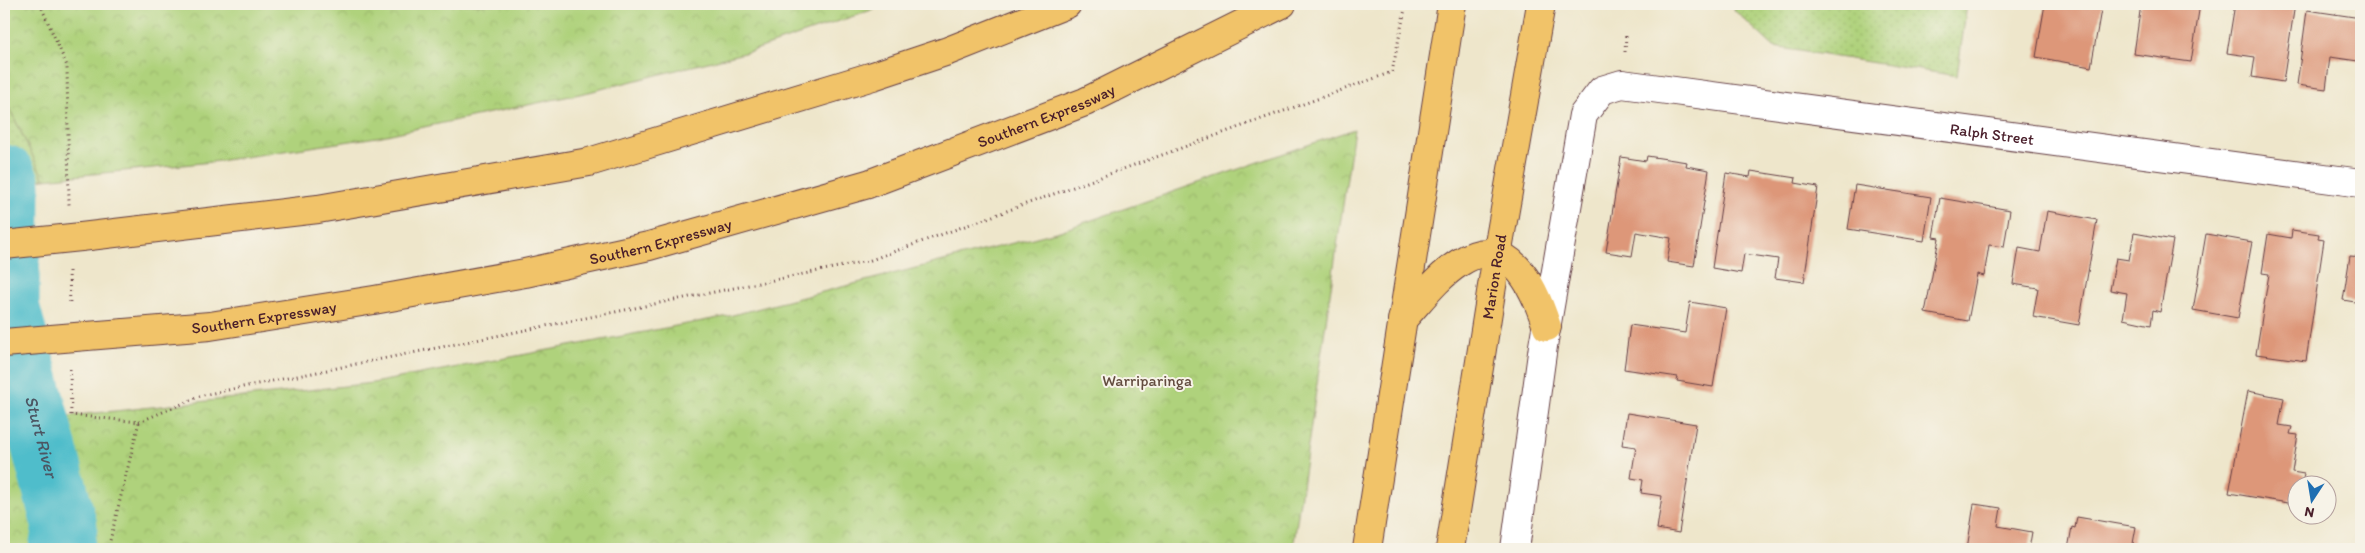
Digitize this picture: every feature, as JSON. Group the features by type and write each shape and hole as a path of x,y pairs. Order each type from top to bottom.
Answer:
{"main road":[{"path":"4,244 81,237 318,209 589,162 873,76 948,51 1066,4"},
{"name":"Southern Expressway","path":"4,343 210,326 374,300 525,273 649,246 868,184 1076,106 1282,4"},
{"path":"1367,549 1452,4"},
{"name":"Marion Road","path":"1450,549 1497,255 1541,4"},
{"path":"1402,320 1459,262 1481,254 1497,255 1510,261 1529,281 1547,327"}],"street":[{"name":"Ralph Street","path":"1547,327 1583,115 1602,90 1622,84 2361,182"},
{"path":"1515,549 1547,327"}],"path":[{"path":"71,415 139,422 203,395 868,261 1392,72 1406,4"},
{"path":"108,549 139,422"}],"green space":[{"path":"4,4 889,4 752,51 589,92 377,137 212,162 44,179 4,97"},
{"path":"1734,4 1967,4 1957,76 1774,47 1734,10"},
{"path":"4,97 44,179 4,186"},
{"name":"Warriparinga","path":"1354,129 1293,549 4,549 4,423 373,383 729,316 1060,231"}],"building":[{"path":"2045,4 2102,4 2091,67 2036,57"},
{"path":"2141,4 2200,4 2191,62 2134,54"},
{"path":"2235,4 2295,4 2283,82 2252,77 2255,57 2227,53"},
{"path":"2307,10 2361,18 2358,61 2330,57 2326,89 2297,85"},
{"path":"1647,156 1687,162 1686,166 1709,170 1694,266 1667,262 1671,238 1636,232 1632,256 1606,252 1621,157 1646,161"},
{"path":"1751,171 1796,178 1795,183 1818,187 1804,282 1775,278 1778,259 1744,254 1741,273 1712,268 1726,173 1750,177"},
{"path":"1855,185 1931,197 1924,241 1848,229"},
{"path":"1940,198 2010,210 2004,247 1989,245 1984,276 1977,274 1968,321 1925,313 1939,238 1933,237"},
{"path":"2047,211 2097,220 2079,325 2033,317 2038,288 2013,284 2019,248 2040,252"},
{"path":"2292,230 2319,234 2318,239 2324,240 2306,361 2256,354 2269,274 2262,273 2268,234 2291,238"},
{"path":"2134,233 2173,240 2160,312 2153,310 2151,325 2123,319 2127,293 2110,290 2116,258 2129,260"},
{"path":"2206,234 2252,242 2238,318 2193,310"},
{"path":"2350,256 2361,257 2361,303 2343,300"},
{"path":"1690,302 1726,308 1713,387 1677,381 1678,377 1624,369 1630,325 1685,333"},
{"path":"2248,391 2284,398 2279,425 2292,427 2290,434 2298,435 2292,472 2304,474 2304,476 2288,476 2288,503 2229,493"},
{"path":"1627,413 1696,424 1679,533 1657,529 1662,496 1641,493 1643,480 1631,478 1636,447 1622,445"},
{"path":"1974,504 2001,508 1998,526 2032,532 2029,549 1967,549"},
{"path":"2077,517 2136,527 2132,549 2068,549 2072,527 2075,528"}],"waterway":[{"name":"Sturt River","path":"4,177 8,185 7,306 65,527 61,549"}]}
